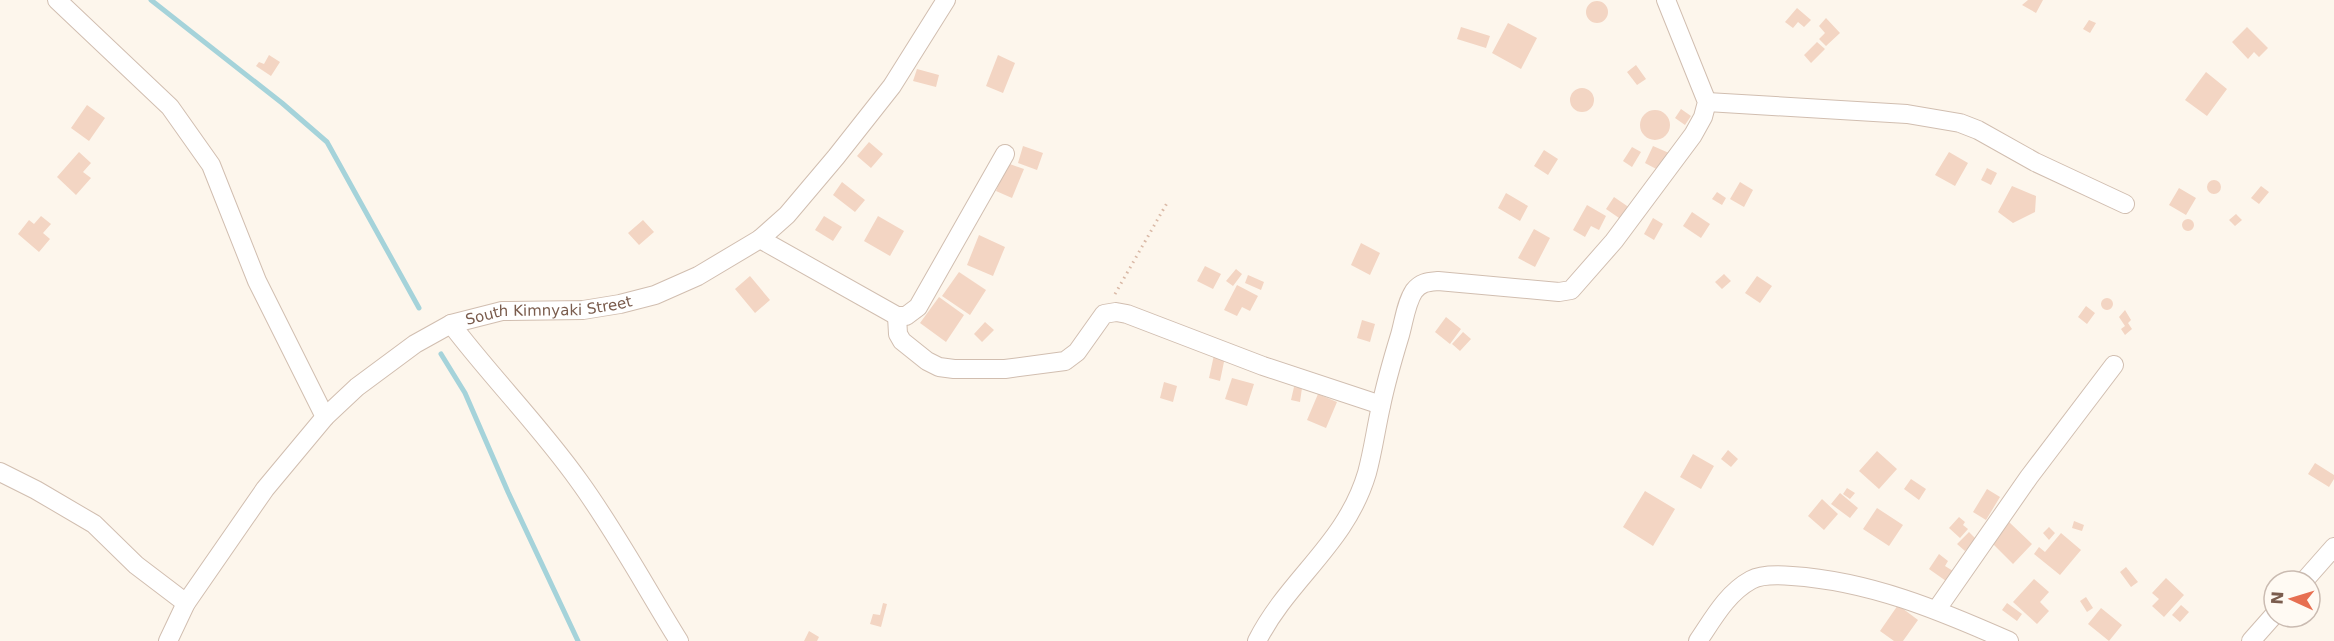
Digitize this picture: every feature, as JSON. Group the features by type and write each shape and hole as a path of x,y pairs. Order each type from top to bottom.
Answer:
{"street":[{"path":"57,0 170,107 211,165 257,281 325,417"},
{"name":"South Kimnyaki Street","path":"168,641 186,603 220,551 266,489 325,417 357,387 394,359 451,324 502,311 583,310 655,295 698,276 760,239 811,189 850,140 892,86 946,0"},
{"path":"1257,641 1265,624 1298,581 1334,541 1354,509 1367,473 1381,405 1407,307 1414,292 1424,282 1438,281 1559,292 1571,291 1614,241 1693,135 1703,117 1707,102 1666,0"},
{"path":"1707,102 1906,114 1960,123 1978,130 2035,162 2125,204"},
{"path":"760,239 897,316 906,316 918,307 1005,154"},
{"path":"897,316 898,334 902,341 927,361 939,367 1005,369 1065,361 1077,352 1104,314 1116,312 1127,314 1263,366 1381,405"},
{"path":"451,324 480,363 552,445 580,482 679,641"},
{"path":"1937,609 2029,477 2114,365"},
{"path":"0,472 94,524 136,565 186,603"},
{"path":"2315,569 2334,547"},
{"path":"1698,641 1729,597 1753,579 1776,575 1827,578 1876,590 1937,609 2009,641"},
{"path":"2251,641 2262,629"}],"path":[{"path":"1104,314 1167,203"}],"building":[{"path":"2028,0 2043,0 2036,13 2022,5"},
{"path":"1597,1 1605,4 1608,12 1605,20 1597,23 1589,20 1586,12 1589,4"},
{"path":"1797,8 1811,20 1804,27 1798,22 1793,28 1785,22"},
{"path":"1826,18 1840,33 1826,46 1819,39 1825,33 1819,26"},
{"path":"2089,20 2096,23 2090,33 2083,29"},
{"path":"1508,23 1537,38 1521,69 1492,53"},
{"path":"1461,27 1490,36 1486,48 1457,39"},
{"path":"2247,27 2268,48 2259,57 2254,52 2248,59 2232,42"},
{"path":"1817,42 1825,49 1811,63 1804,55"},
{"path":"269,55 280,62 271,76 256,66 259,62 264,64"},
{"path":"998,55 1015,63 1003,93 986,86"},
{"path":"1636,65 1646,79 1637,85 1627,72"},
{"path":"917,69 939,75 936,87 913,81"},
{"path":"2206,72 2227,89 2207,116 2185,100"},
{"path":"1582,88 1587,89 1593,95 1593,105 1587,111 1582,112 1577,111 1571,105 1570,100 1571,95 1577,89"},
{"path":"87,105 105,118 89,141 71,128"},
{"path":"1681,109 1691,116 1685,125 1675,118"},
{"path":"1655,110 1666,114 1670,125 1666,136 1655,140 1644,136 1640,125 1644,114"},
{"path":"869,142 883,154 871,168 857,156"},
{"path":"1023,146 1043,153 1037,170 1018,163"},
{"path":"1653,146 1669,153 1660,171 1645,163"},
{"path":"1632,147 1641,152 1632,167 1623,161"},
{"path":"1544,150 1558,159 1548,175 1534,166"},
{"path":"79,152 91,163 83,172 91,178 76,195 57,177"},
{"path":"1949,152 1968,163 1955,186 1935,175"},
{"path":"1007,163 1024,169 1012,198 996,191"},
{"path":"1987,168 1997,173 1991,185 1981,180"},
{"path":"2214,180 2219,182 2221,187 2219,192 2214,194 2209,192 2207,187 2209,182"},
{"path":"842,182 865,200 855,212 833,195"},
{"path":"1740,182 1753,190 1744,207 1730,199"},
{"path":"2012,186 2036,196 2035,212 2013,223 1998,212"},
{"path":"2261,186 2269,192 2259,204 2251,198"},
{"path":"2179,188 2196,198 2186,215 2169,205"},
{"path":"1717,192 1726,198 1722,205 1712,199"},
{"path":"1506,193 1528,206 1520,221 1498,208"},
{"path":"1614,197 1630,208 1622,220 1606,209"},
{"path":"1587,205 1606,216 1599,230 1591,226 1585,237 1573,230"},
{"path":"1692,212 1710,224 1701,238 1683,226"},
{"path":"2236,214 2242,220 2235,226 2229,220"},
{"path":"41,216 51,224 43,233 50,239 39,252 18,234 29,220 34,224"},
{"path":"824,216 842,227 833,241 815,230"},
{"path":"878,216 904,231 890,256 864,241"},
{"path":"1653,218 1663,224 1654,240 1644,234"},
{"path":"2190,219 2193,220 2193,230 2186,231 2183,230 2182,223 2183,220"},
{"path":"643,220 654,232 639,245 628,233"},
{"path":"1534,229 1550,238 1535,267 1518,258"},
{"path":"979,235 1005,247 993,276 967,265"},
{"path":"1361,243 1380,253 1370,275 1351,265"},
{"path":"1205,266 1221,274 1213,289 1197,281"},
{"path":"1236,269 1242,274 1233,286 1226,281"},
{"path":"959,272 986,290 970,315 942,296"},
{"path":"1724,274 1731,281 1722,289 1715,282"},
{"path":"1248,275 1264,282 1261,290 1245,283"},
{"path":"750,276 770,300 755,313 735,289"},
{"path":"1757,276 1772,286 1760,303 1745,293"},
{"path":"1237,285 1258,296 1250,311 1242,307 1237,316 1224,310"},
{"path":"939,297 964,315 946,342 920,323"},
{"path":"2109,298 2113,304 2109,310 2105,310 2101,302"},
{"path":"2086,306 2095,313 2087,324 2078,317"},
{"path":"2125,310 2131,320 2128,323 2132,329 2125,335 2121,329 2125,326 2119,317"},
{"path":"1446,317 1461,329 1450,344 1435,332"},
{"path":"1362,320 1375,324 1370,342 1357,338"},
{"path":"985,322 994,330 982,342 974,334"},
{"path":"1463,332 1471,339 1460,351 1452,344"},
{"path":"1214,355 1225,357 1220,381 1209,378"},
{"path":"1232,378 1254,384 1247,406 1225,399"},
{"path":"1164,382 1177,386 1173,402 1160,398"},
{"path":"1294,387 1302,388 1300,402 1291,400"},
{"path":"1318,394 1337,402 1326,428 1307,420"},
{"path":"1728,450 1738,459 1731,467 1721,459"},
{"path":"1877,451 1897,469 1879,489 1859,471"},
{"path":"1693,454 1714,466 1701,489 1680,477"},
{"path":"2315,463 2334,475 2329,487 2308,474"},
{"path":"1911,479 1926,489 1919,500 1904,489"},
{"path":"1847,488 1855,493 1850,499 1843,494"},
{"path":"1987,489 2000,497 1986,520 1973,512"},
{"path":"1645,491 1675,509 1653,546 1623,527"},
{"path":"1840,493 1858,508 1850,518 1831,504"},
{"path":"1822,499 1838,514 1824,530 1808,516"},
{"path":"1877,508 1903,525 1889,546 1863,529"},
{"path":"1959,517 1968,529 1960,538 1949,528"},
{"path":"2074,521 2084,525 2082,531 2072,528"},
{"path":"2009,522 2032,544 2013,564 1990,541"},
{"path":"2049,527 2055,533 2049,540 2043,533"},
{"path":"1969,532 1976,539 1965,551 1957,544"},
{"path":"2061,533 2081,550 2060,575 2034,554 2039,547 2045,552"},
{"path":"1939,554 1948,561 1945,566 1953,571 1946,581 1929,569"},
{"path":"2126,567 2138,582 2131,587 2120,572"},
{"path":"2166,578 2184,595 2164,617 2152,606 2159,599 2152,593"},
{"path":"2034,579 2049,592 2040,602 2049,611 2037,624 2013,602"},
{"path":"2086,597 2093,608 2087,612 2080,601"},
{"path":"883,603 887,604 881,627 870,624 873,614 880,615"},
{"path":"2007,603 2022,614 2017,621 2002,610"},
{"path":"1898,605 1918,620 1903,641 1894,641 1880,631"},
{"path":"2181,605 2189,612 2180,622 2172,615"},
{"path":"2101,608 2122,625 2109,641 2088,624"},
{"path":"809,631 819,637 817,641 804,641"}],"waterway":[{"path":"151,0 282,103 327,142 419,308"},
{"path":"441,354 465,393 508,492 578,641"}]}
